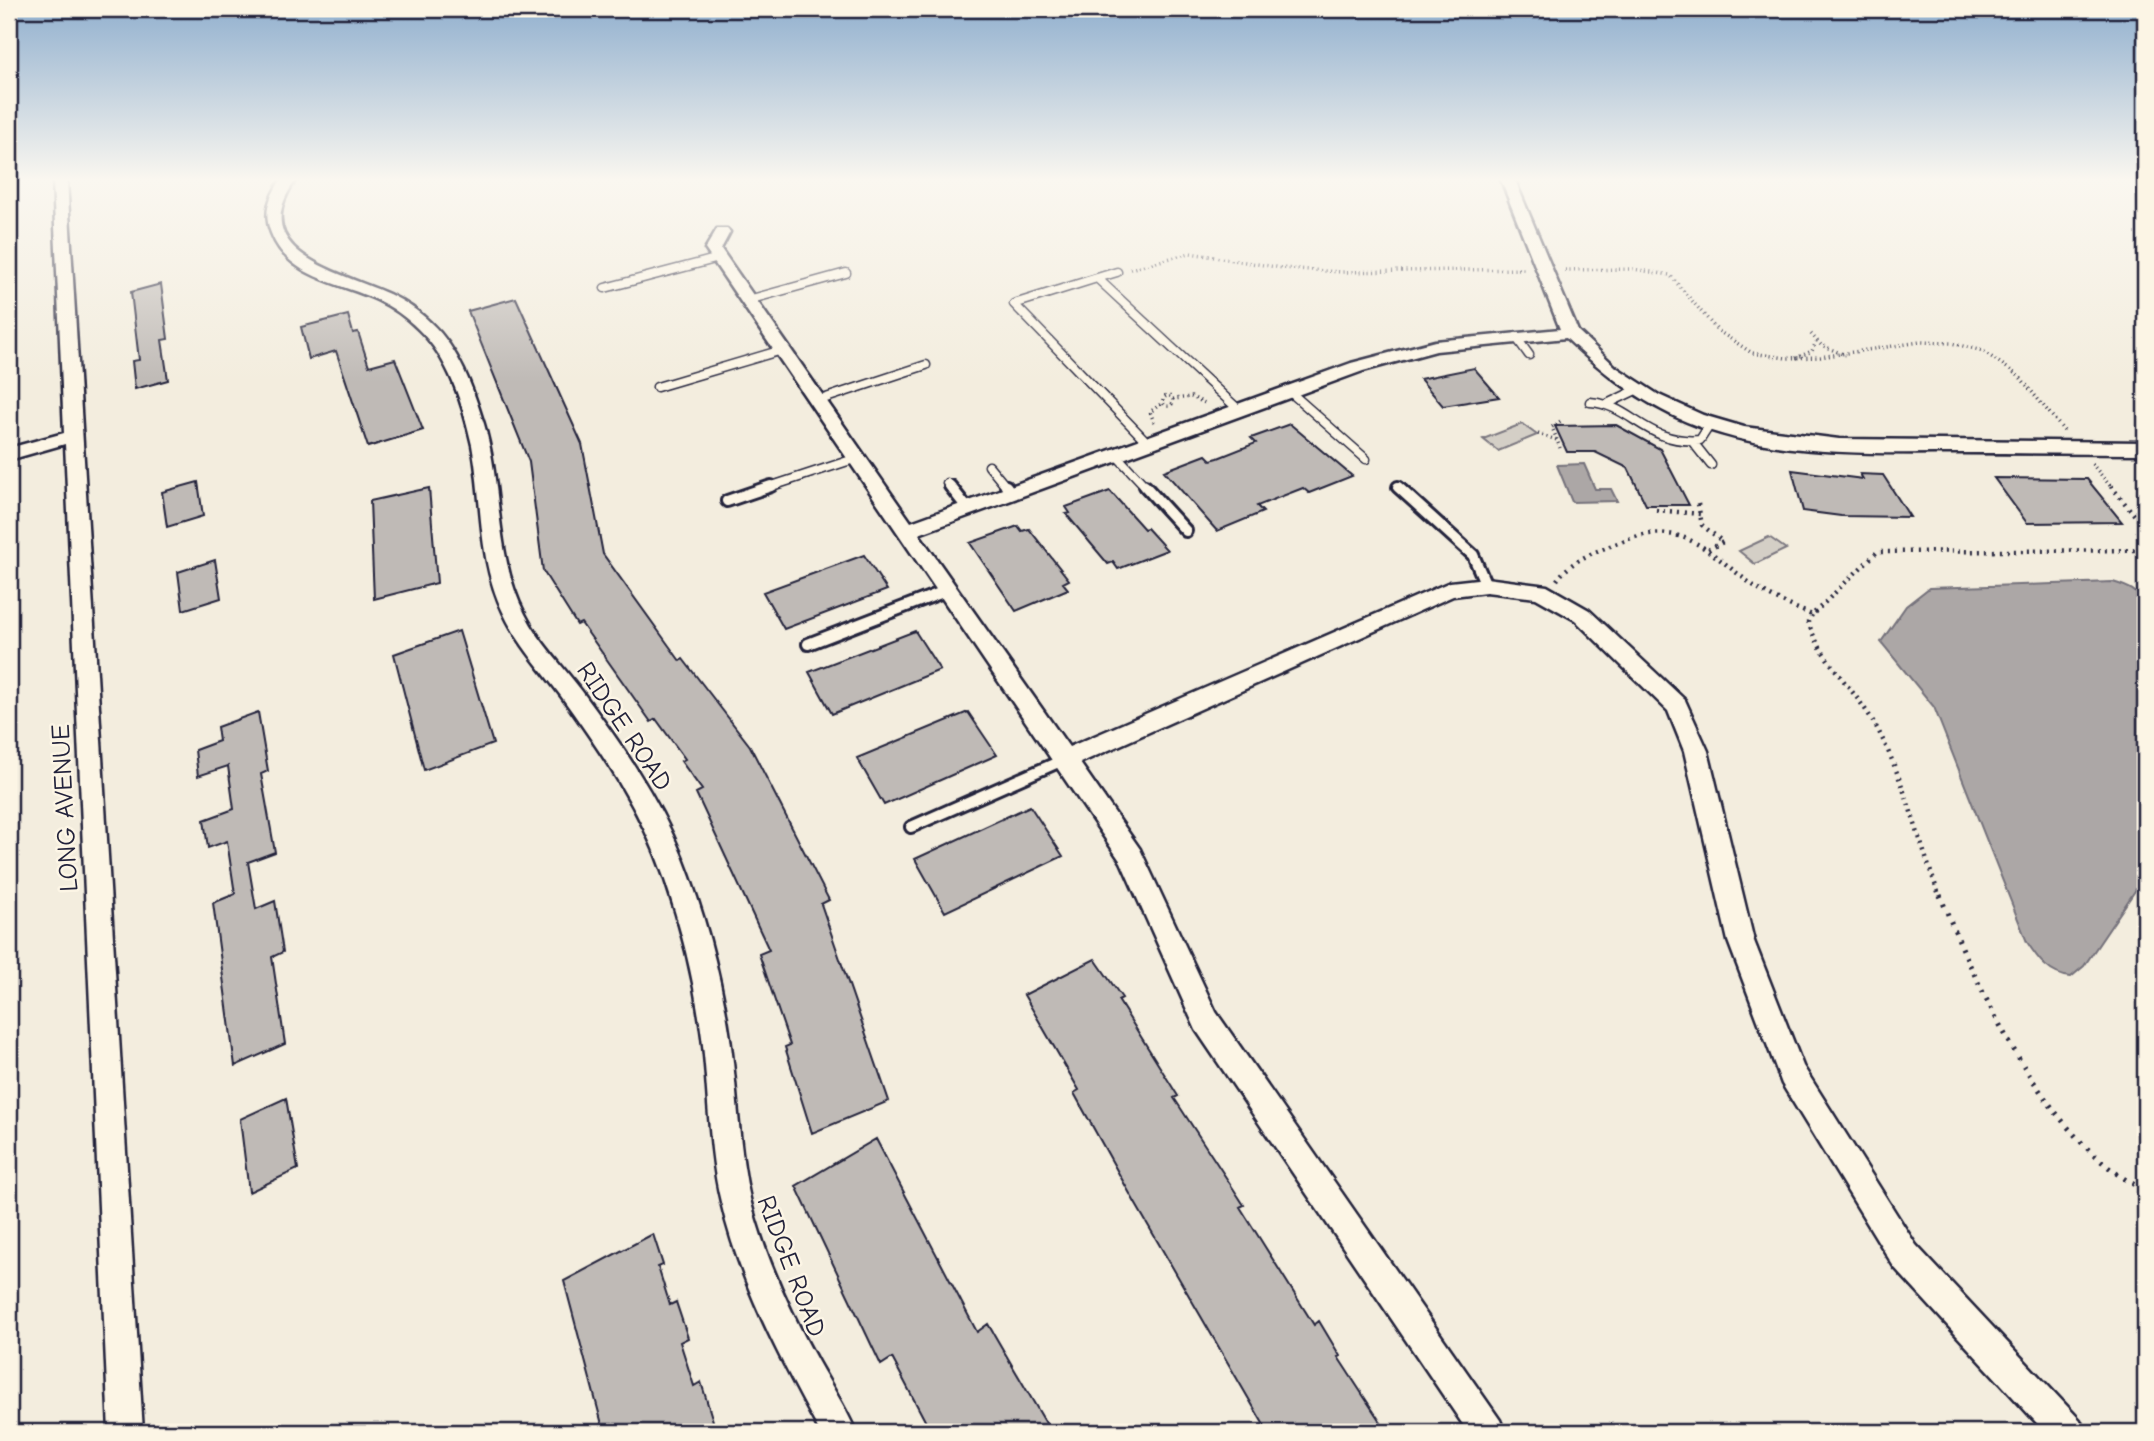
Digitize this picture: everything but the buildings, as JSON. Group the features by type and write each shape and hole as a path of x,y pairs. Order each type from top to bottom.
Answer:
{"street":[{"name":"LONG AVENUE","path":"63,247 126,1432"},
{"name":"RIDGE ROAD","path":"287,247 292,256 321,274 380,296 426,327 443,346 476,425 486,462 488,514 498,569 508,597 521,625 615,754 644,801 668,854 697,941 715,1036 736,1202 755,1261 788,1343 839,1432"},
{"path":"714,247 1131,856 1206,1021 1488,1432"},
{"path":"1535,247 1570,333 1596,362 1634,391 1710,423 1786,441 1823,445 2145,448"},
{"path":"907,531 1116,455 1151,433 1238,410 1396,355 1472,341 1523,346 1570,333"},
{"path":"9,454 73,436"},
{"path":"1063,760 1450,589 1486,585 1539,591 1582,615 1677,706 1696,751 1741,941 1792,1074 1905,1256 2068,1432"}],"lane":[{"path":"605,288 719,258"},
{"path":"1116,272 1014,304 1151,433"},
{"path":"748,300 846,273"},
{"path":"1097,278 1238,410"},
{"path":"657,387 782,350"},
{"path":"817,401 926,365"},
{"path":"1289,391 1366,459"},
{"path":"1590,402 1609,403 1634,391"},
{"path":"1609,403 1623,416 1671,439 1700,440 1710,423"},
{"path":"1692,441 1711,465"},
{"path":"1116,455 1186,531"},
{"path":"727,501 857,458"},
{"path":"989,466 1011,493"},
{"path":"947,483 968,509"},
{"path":"1398,486 1473,555 1486,585"},
{"path":"808,644 948,590"},
{"path":"911,827 1063,760"}],"path":[{"path":"1116,272 1190,253 1282,268 1341,272 1532,269"},
{"path":"1557,270 1650,271 1672,275 1679,280 1688,300 1725,338 1748,351 1791,359 1846,355 1928,341 1975,347 2014,371 2066,433"},
{"path":"1811,334 1815,342 1846,355"},
{"path":"1791,359 1808,354 1815,342"},
{"path":"1151,433 1150,412 1162,402 1171,404 1173,399 1191,397 1206,404"},
{"path":"1560,448 1552,427 1562,420"},
{"path":"1538,434 1557,440"},
{"path":"2085,456 2145,528"},
{"path":"1698,504 1707,531 1723,542 1706,551"},
{"path":"1656,510 1700,514"},
{"path":"1548,596 1569,565 1635,534 1674,534 1706,551 1757,589 1812,615"},
{"path":"2145,550 1877,552 1808,622 1819,650 1875,723 1974,980 2006,1040 2036,1086 2083,1144 2118,1176 2145,1189"}],"shaded area":[{"path":"1522,424 1537,435 1498,451 1483,439"},
{"path":"1584,464 1595,489 1611,489 1617,501 1572,502 1557,465"},
{"path":"1769,537 1786,549 1755,564 1739,551"},
{"path":"2113,582 2132,590 2145,606 2145,876 2084,966 2071,977 2050,970 2027,942 1934,707 1881,642 1906,606 1929,588"}]}
